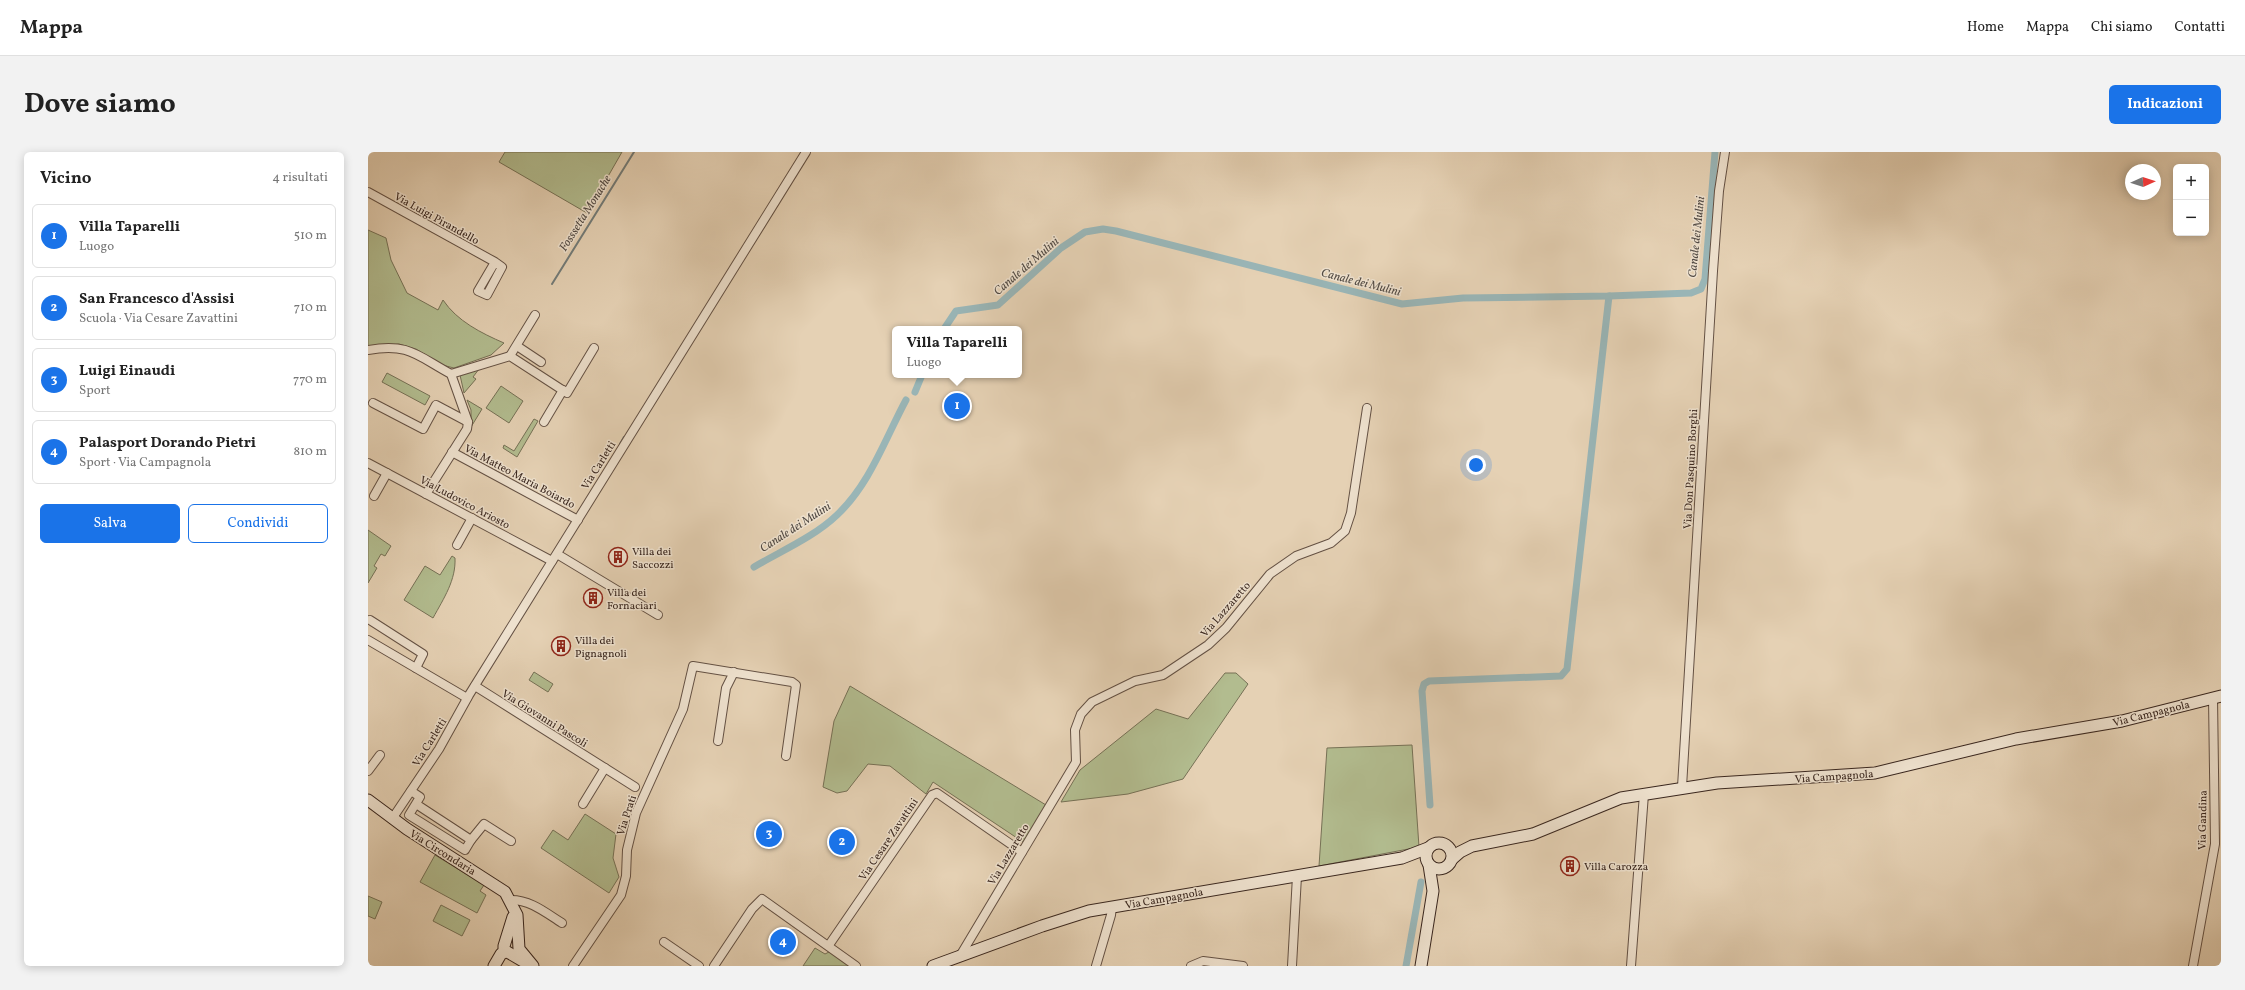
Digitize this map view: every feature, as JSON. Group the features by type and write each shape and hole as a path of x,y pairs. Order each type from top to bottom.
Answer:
{"main road":[{"name":"Via Campagnola","path":"933,966 1072,916 1112,907 1402,858 1428,848 1435,843 1447,846 1472,846 1533,834 1609,802 1644,794 1682,787 1736,781 1831,777 1875,773 2016,740 2122,721 2217,696"},
{"name":"Via Circondaria","path":"368,800 392,819 498,886 512,903"},
{"path":"1421,966 1433,891 1448,863 1452,852 1447,846"},
{"name":"Via Campagnola","path":"1402,858 1428,864 1437,869 1448,863 1460,852 1472,846"},
{"path":"1428,848 1426,855 1433,891"},
{"path":"512,903 512,948"},
{"path":"494,966 501,954 512,948"},
{"path":"512,948 532,966"}],"street":[{"name":"Via Carletti","path":"392,819 439,749 467,698 806,152"},
{"name":"Via Don Pasquino Borghi","path":"1682,787 1721,152"},
{"name":"Via Luigi Pirandello","path":"368,192 495,262"},
{"path":"451,374 510,356 535,315"},
{"path":"368,350 393,346 407,349 451,374 468,422 467,429 426,494"},
{"path":"517,346 541,362"},
{"path":"510,356 567,393 594,348"},
{"path":"544,422 563,390"},
{"path":"373,403 423,429 436,405 468,422"},
{"name":"Via Lazzaretto","path":"960,956 1076,762 1075,730 1081,714 1092,702 1135,681 1163,675 1203,649 1226,628 1270,574 1296,556 1331,543 1345,531 1351,513 1367,408"},
{"name":"Via Matteo Maria Boiardo","path":"452,452 578,520"},
{"name":"Via Ludovico Ariosto","path":"368,463 552,562"},
{"path":"374,496 387,473"},
{"path":"457,545 472,518"},
{"path":"557,554 658,615"},
{"path":"370,620 423,654 416,668"},
{"path":"368,640 467,698"},
{"name":"Via Prati","path":"573,966 621,895 626,876 627,850 636,813 684,709 693,666 734,672"},
{"path":"718,741 726,688 734,672 792,682 796,685 786,756"},
{"name":"Via Giovanni Pascoli","path":"475,686 635,787"},
{"name":"Via Gandina","path":"2193,966 2215,844 2217,696"},
{"path":"368,771 380,755"},
{"path":"583,804 605,768"},
{"path":"411,791 420,797 409,815 465,850 484,824 511,841"},
{"name":"Via Cesare Zavattini","path":"829,945 932,795 937,793 1022,852"},
{"path":"1631,966 1644,794"},
{"path":"416,804 471,840"},
{"path":"1292,966 1297,876"},
{"path":"714,966 752,909 762,899 829,945 856,966"},
{"path":"512,903 524,901 562,923"},
{"path":"1096,966 1112,907"},
{"path":"664,942 699,966"},
{"path":"1191,966 1203,961 1243,966"}],"green space":[{"path":"505,152 622,152 587,213 499,162"},
{"path":"368,230 386,238 391,260 407,293 438,310 443,300 455,314 470,326 504,343 491,355 454,368 442,365 416,349 399,344 368,348"},
{"path":"479,369 473,377 476,379 464,393 460,375"},
{"path":"387,373 430,396 425,405 382,382"},
{"path":"501,386 523,401 509,423 486,408"},
{"path":"467,400 482,409 471,427 471,410"},
{"path":"534,419 538,421 517,457 503,448 504,445 514,451"},
{"path":"368,530 391,546 385,556 381,554 374,566 377,568 368,583"},
{"path":"452,556 455,558 454,574 445,596 433,618 404,600 425,566 440,575"},
{"path":"534,672 553,684 548,692 529,680"},
{"path":"1225,673 1236,673 1248,684 1183,779 1128,794 1061,802 1080,770 1156,709 1188,719"},
{"path":"850,686 1046,805 1023,842 933,782 926,794 890,766 868,764 847,791 837,793 823,787 834,721"},
{"path":"1412,745 1419,847 1319,866 1327,748"},
{"path":"585,814 616,834 613,858 619,877 609,893 541,848 553,830 568,840"},
{"path":"435,855 484,885 480,891 486,895 477,913 420,882"},
{"path":"368,896 382,902 375,919 368,916"},
{"path":"441,905 470,920 462,936 433,921"},
{"path":"815,948 825,954 831,951 852,966 803,966"}],"waterway":[{"name":"Fosssetta Monache","path":"552,284 634,152"},
{"name":"Canale dei Mulini","path":"946,326 956,311 998,305 1061,248 1085,232 1103,229 1116,231 1402,304 1463,298 1609,296 1691,293 1701,289 1705,279 1715,152"},
{"path":"1430,805 1422,691 1424,684 1429,681 1561,676 1567,669 1609,296"},
{"name":"Canale dei Mulini","path":"915,392 921,378"},
{"name":"Canale dei Mulini","path":"754,567 818,530 828,523 849,503 868,475 906,400"},
{"path":"620,444 624,437"},
{"path":"1406,966 1421,882"}],"place":[{"name":"Villa Taparelli","path":"957,406"},
{"name":"Villa dei Saccozzi","path":"618,557"},
{"name":"Villa dei Fornaciari","path":"593,598"},
{"name":"Villa dei Pignagnoli","path":"561,646"},
{"name":"Luigi Einaudi","path":"769,834"},
{"name":"San Francesco d'Assisi","path":"842,842"},
{"name":"Villa Carozza","path":"1570,866"},
{"name":"Palasport Dorando Pietri","path":"783,942"}]}
